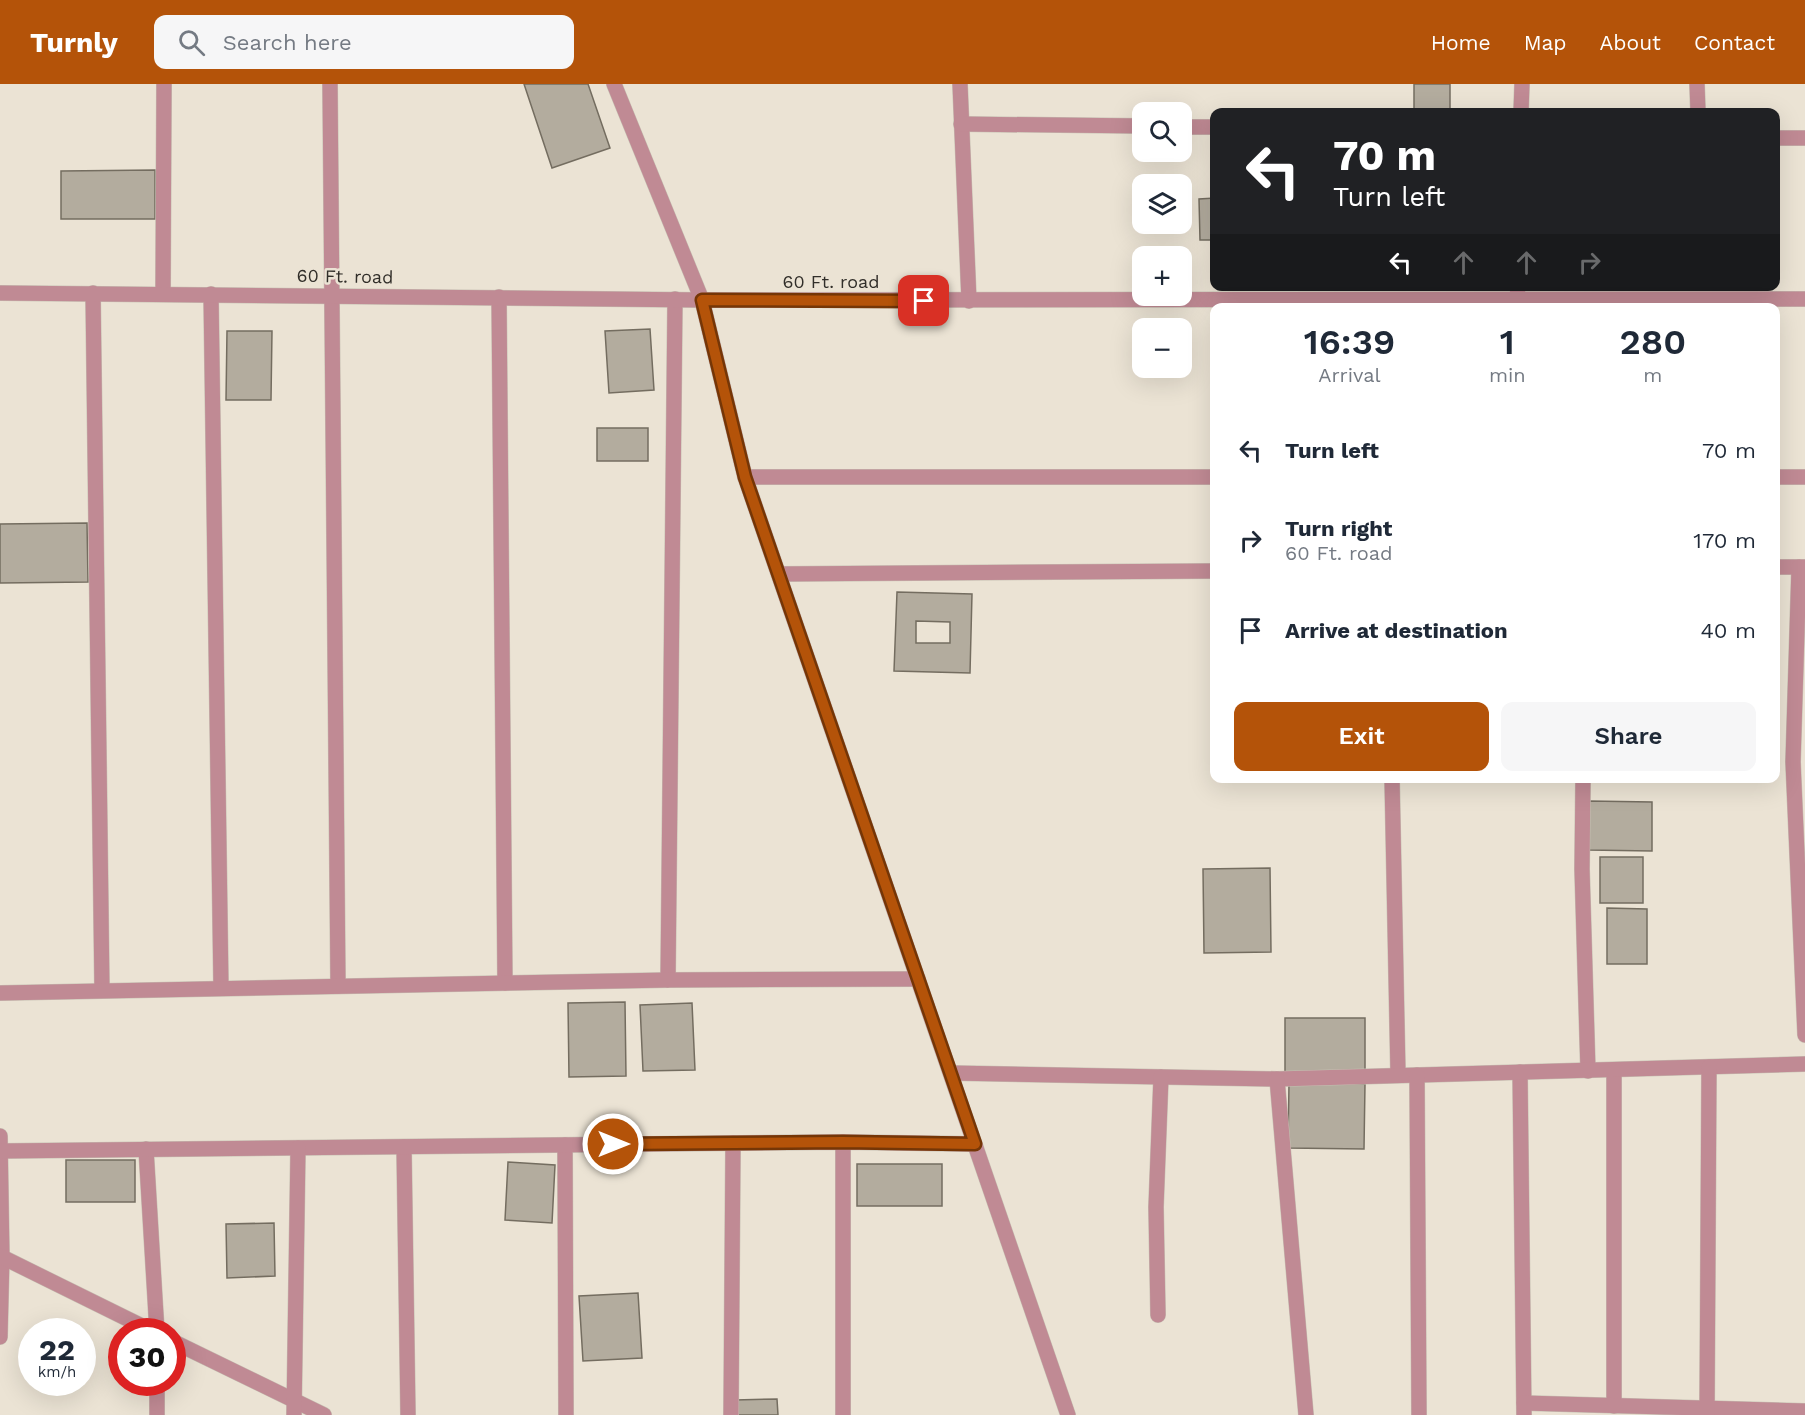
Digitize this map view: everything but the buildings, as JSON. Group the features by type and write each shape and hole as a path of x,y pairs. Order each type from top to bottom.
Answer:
{"street":[{"path":"163,294 164,84"},
{"path":"330,84 338,986"},
{"path":"614,84 702,300 745,477 1068,1415"},
{"path":"960,84 969,301"},
{"path":"1521,108 1522,84"},
{"path":"1697,84 1698,108"},
{"path":"961,123 1132,126"},
{"path":"1192,127 1210,127"},
{"path":"1780,138 1805,138"},
{"path":"93,292 102,990"},
{"name":"60 Ft. road","path":"0,293 969,301 1518,293 1573,303"},
{"path":"211,294 221,988"},
{"path":"499,297 505,983"},
{"path":"668,980 675,299"},
{"name":"60 Ft. road","path":"1623,303 1805,299"},
{"path":"745,477 1210,477"},
{"path":"1780,477 1805,477"},
{"path":"1780,567 1802,567 1793,762 1805,1035"},
{"path":"779,574 1210,571"},
{"path":"1392,783 1398,1074"},
{"path":"1583,783 1582,869 1588,1071"},
{"path":"0,993 668,980 918,979"},
{"path":"951,1073 1277,1079 1805,1064"},
{"path":"1707,1412 1709,1067"},
{"path":"1614,1070 1614,1406"},
{"path":"1520,1072 1524,1409 1614,1406 1707,1412 1805,1411"},
{"path":"1417,1075 1419,1415"},
{"path":"1158,1315 1156,1207 1161,1077"},
{"path":"1277,1079 1306,1415"},
{"path":"0,1337 1,1144 146,1149 843,1142 975,1144"},
{"path":"843,1142 843,1415"},
{"path":"731,1415 733,1143"},
{"path":"566,1145 566,1415"},
{"path":"404,1147 408,1415"},
{"path":"295,1408 298,1148"},
{"path":"146,1149 154,1318"},
{"path":"1,1256 127,1318"},
{"path":"186,1349 295,1408 324,1415"},
{"path":"157,1396 157,1415"}],"route":[{"path":"613,1144 843,1142 975,1144 745,477 702,300 924,301"}]}
